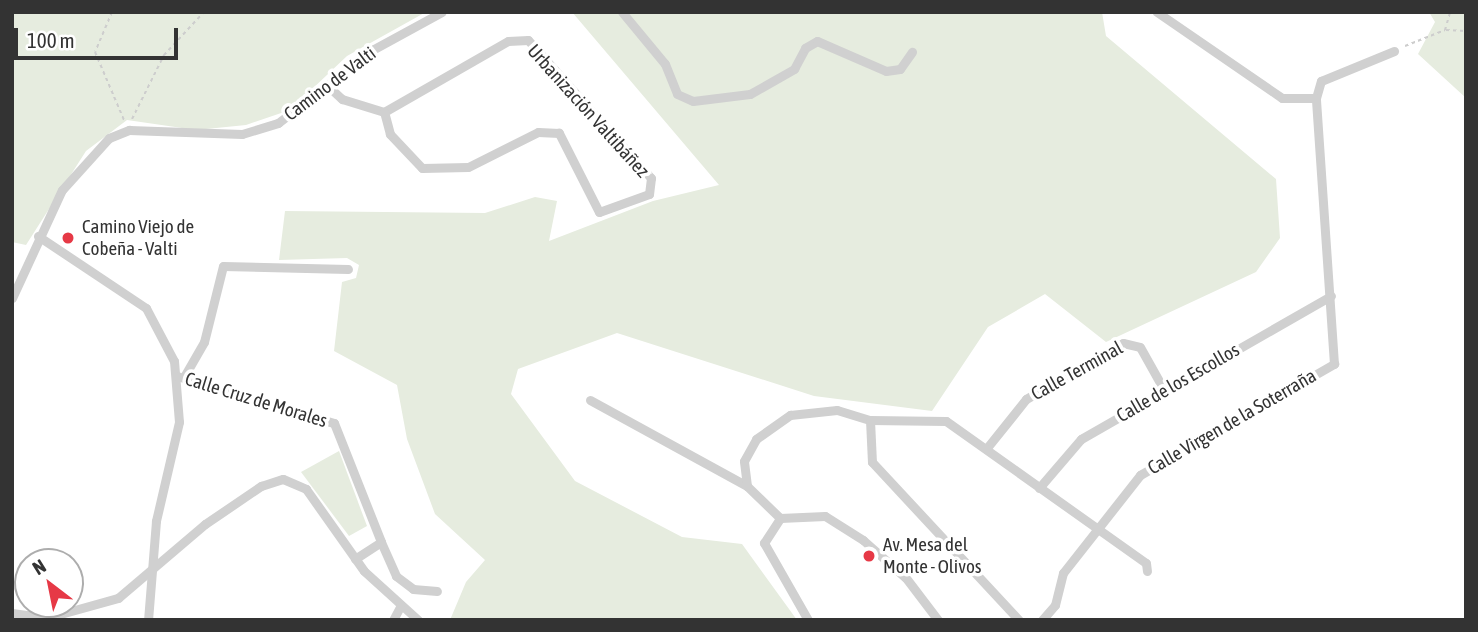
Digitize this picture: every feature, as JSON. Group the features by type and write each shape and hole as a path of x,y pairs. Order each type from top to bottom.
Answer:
{"street":[{"name":"Camino de Valti","path":"130,126 242,134 278,123 329,87 374,49 442,12"},
{"path":"622,12 666,64 677,94 693,101 750,94 794,69 805,48 817,41 886,71 900,69 912,52"},
{"path":"1157,12 1282,98 1316,98 1321,81 1394,51"},
{"name":"Urbanización Valtibáñez","path":"528,40 651,178 649,194 599,212 559,133 538,132 468,167 422,168 390,134 384,112 508,41 528,40"},
{"path":"329,87 342,99 384,112"},
{"name":"Calle Virgen de la Soterraña","path":"1095,527 1140,475 1334,364 1316,98"},
{"path":"12,298 38,236 85,159 130,126"},
{"path":"38,236 146,308 165,335 181,376 179,422 150,570 148,620"},
{"path":"181,376 204,342 223,266 348,269"},
{"name":"Calle de los Escollos","path":"1039,488 1081,439 1331,296"},
{"name":"Calle Terminal","path":"986,449 1026,399 1123,343 1140,347 1164,390"},
{"name":"Calle Cruz de Morales","path":"181,376 334,423 396,576 412,589 437,591"},
{"path":"590,400 747,486 779,519 825,516 906,578 934,618"},
{"path":"747,486 744,461 756,439 790,415 837,410 870,419 946,421 1146,563 1147,572"},
{"path":"870,419 872,462 1019,620"},
{"path":"12,613 46,618 99,607 136,587 150,570 250,494 283,479 306,489 355,559 400,607 418,620"},
{"path":"779,519 764,543 808,620"},
{"path":"1042,620 1055,605 1063,573 1095,527"},
{"path":"355,559 381,542"},
{"path":"393,620 400,607"}],"path":[{"path":"112,12 95,52 118,115 130,126 164,55 205,12"},
{"path":"1445,30 1450,12"},
{"path":"1394,51 1445,30 1466,31"}],"shaded area":[{"path":"12,12 426,12 347,56 290,110 246,125 196,130 127,120 86,151 26,245 12,242"},
{"path":"572,12 1102,12 1106,36 1276,179 1280,238 1256,272 1106,342 1045,294 988,327 932,411 814,396 617,333 518,369 511,394 575,481 682,537 742,544 797,620 450,620 466,582 485,560 435,514 407,439 397,385 334,351 342,282 356,278 359,265 347,258 279,260 285,211 485,213 535,197 557,201 549,241 653,201 719,185"},
{"path":"1429,12 1466,12 1466,98 1418,54 1435,22"},
{"path":"339,451 367,526 349,536 301,472"}],"place":[{"name":"Camino Viejo de Cobeña - Valti","path":"68,238"},
{"name":"Av. Mesa del Monte - Olivos","path":"869,556"}]}
